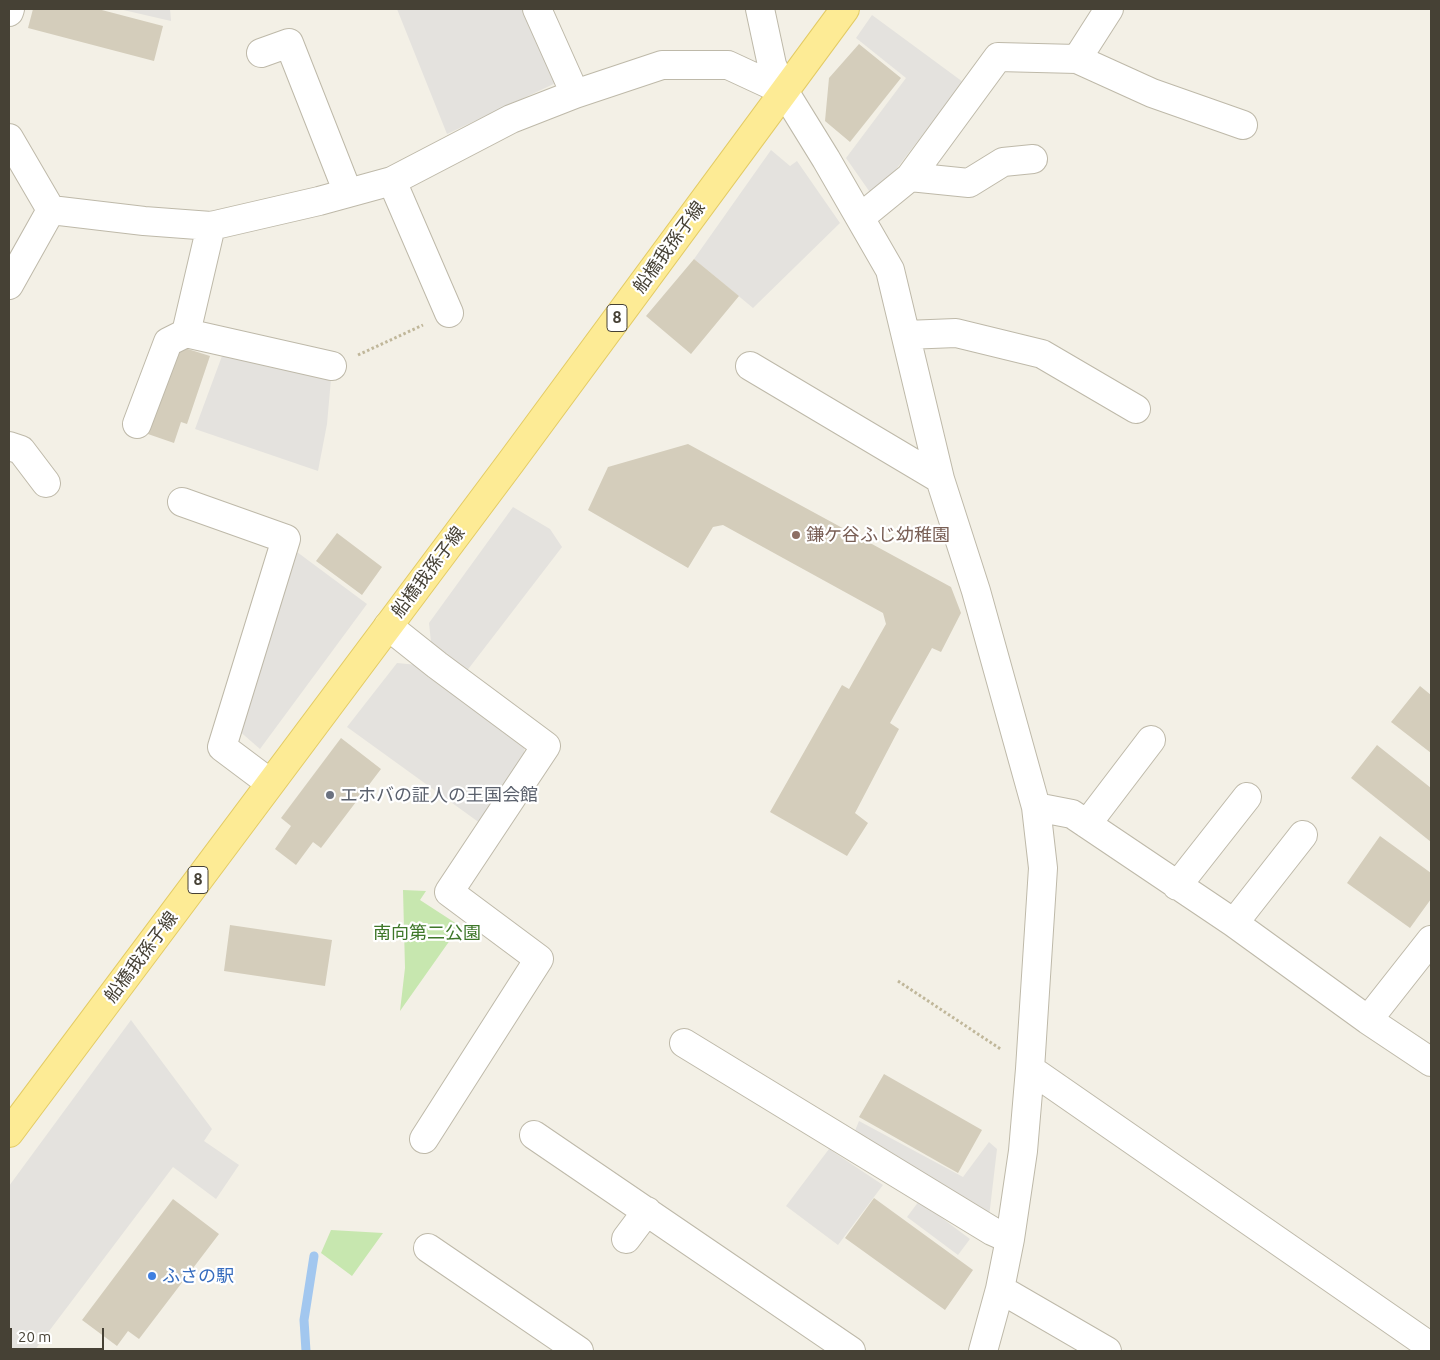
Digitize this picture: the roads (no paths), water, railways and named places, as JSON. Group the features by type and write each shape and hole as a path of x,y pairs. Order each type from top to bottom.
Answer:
{"main road":[{"name":"船橋我孫子線","path":"9,1134 388,626 844,9"}],"street":[{"path":"537,9 575,94"},
{"path":"760,9 772,65 784,91 890,270 940,479 976,591 1036,807 1042,868 1030,1069 1022,1151 1010,1239 1000,1289 983,1351"},
{"path":"1077,59 1109,9"},
{"path":"261,53 289,44 348,193"},
{"path":"860,217 910,177 998,57 1077,59 1152,93 1243,126"},
{"path":"51,210 144,221 212,226 392,181 511,119 575,94 662,65 728,65 784,91"},
{"path":"9,138 51,210"},
{"path":"910,177 969,183 1003,162 1033,159"},
{"path":"392,181 449,313"},
{"path":"9,285 51,210"},
{"path":"186,333 212,226"},
{"path":"137,424 168,342 186,333 332,366"},
{"path":"906,335 956,333 1042,354 1136,409"},
{"path":"750,366 940,479"},
{"path":"9,446 21,450 46,484"},
{"path":"182,502 286,540 222,747 270,783"},
{"path":"388,626 546,746 448,892 539,959 424,1139"},
{"path":"1087,824 1151,740"},
{"path":"1177,886 1247,797"},
{"path":"1036,807 1072,814 1234,923 1368,1020 1431,1062"},
{"path":"1234,923 1303,835"},
{"path":"1368,1020 1428,951"},
{"path":"684,1043 992,1232 1010,1239"},
{"path":"1030,1069 1431,1348"},
{"path":"534,1135 851,1351"},
{"path":"626,1239 647,1212"},
{"path":"428,1248 579,1351"},
{"path":"1000,1289 1107,1351"}],"waterway":[{"path":"306,1351 304,1320 314,1256"}],"place":[{"name":"鎌ケ谷ふじ幼稚園","path":"796,535"},
{"name":"エホバの証人の王国会館","path":"330,795"},
{"name":"ふさの駅","path":"152,1276"}],"park label":[{"name":"南向第二公園","path":"427,933"}]}
